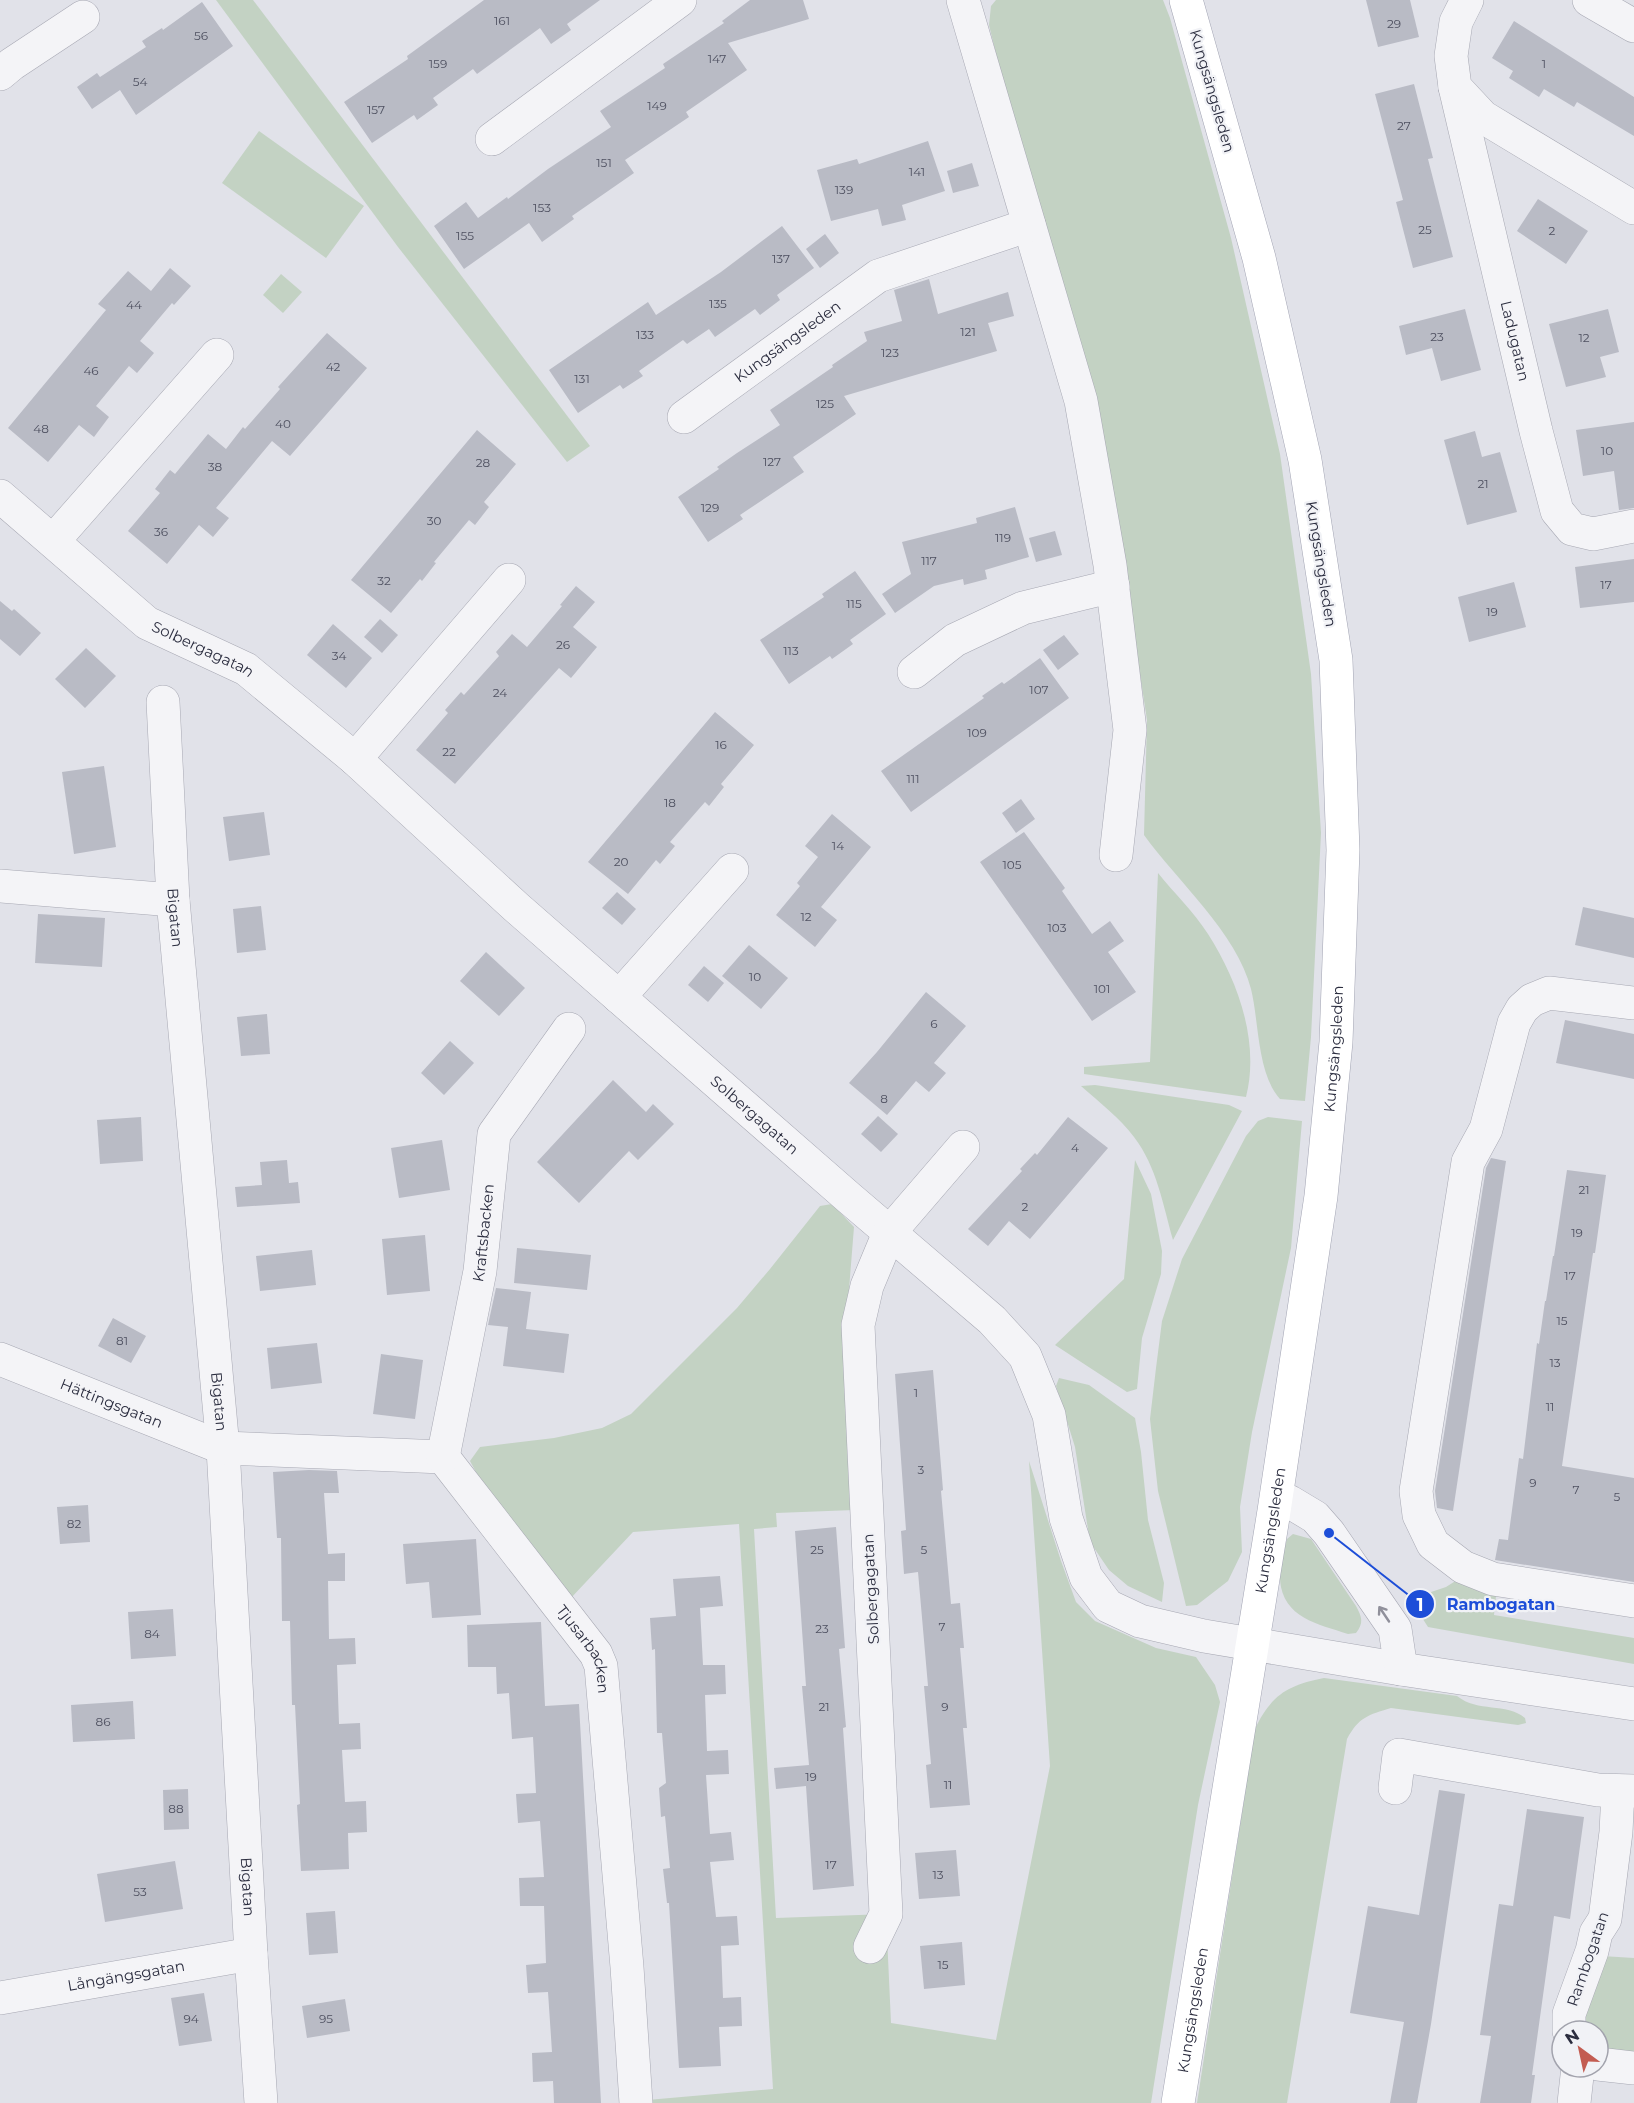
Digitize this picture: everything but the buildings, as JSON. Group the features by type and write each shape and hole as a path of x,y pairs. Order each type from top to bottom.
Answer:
{"main road":[{"name":"Kungsängsleden","path":"1178,2103 1276,1496 1321,1196 1336,1042 1343,850 1336,660 1303,448 1259,258 1186,0"}],"street":[{"path":"492,139 680,0"},
{"path":"963,0 1081,401 1113,586 1130,730 1116,855"},
{"name":"Ladugatan","path":"1467,0 1456,22 1452,44 1451,56 1455,87 1557,511 1572,529 1593,534 1634,526"},
{"path":"1589,0 1634,26"},
{"path":"0,74 83,17"},
{"path":"1455,87 1483,117 1634,208"},
{"name":"Kungsängsleden","path":"684,417 878,276 1029,225"},
{"path":"54,540 217,355"},
{"name":"Solbergagatan","path":"0,496 54,540 147,623 246,669 355,759 516,907 992,1320 1025,1356 1049,1415 1066,1518 1086,1577 1108,1606 1140,1621 1252,1644"},
{"path":"355,759 509,580"},
{"path":"914,672 956,640 1023,608 1113,586"},
{"name":"Bigatan","path":"163,702 173,900 224,1448 261,2103"},
{"path":"619,997 732,870"},
{"path":"0,886 173,900"},
{"path":"1634,1003 1550,993 1532,1000 1522,1009 1514,1023 1486,1129 1468,1162 1416,1491 1419,1515 1433,1544 1463,1567 1493,1579 1634,1601"},
{"name":"Kraftsbacken","path":"443,1457 480,1271 494,1134 569,1029"},
{"name":"Solbergagatan","path":"870,1947 886,1914 858,1324 867,1286 889,1233 963,1147"},
{"name":"Hättingsgatan","path":"0,1359 224,1448"},
{"path":"224,1448 443,1457"},
{"name":"Tjusarbacken","path":"443,1457 596,1654 601,1666 627,1967 636,2103"},
{"path":"1276,1496 1315,1517 1329,1533 1395,1629 1401,1669"},
{"path":"1252,1644 1634,1704"},
{"name":"Rambogatan","path":"1395,1788 1399,1755 1598,1790 1623,1799 1616,1832 1605,1919 1596,1933 1569,2019"},
{"name":"Långängsgatan","path":"0,1998 251,1954"},
{"path":"1610,2065 1634,2068"},
{"path":"1574,2103 1577,2079"}],"green space":[{"path":"216,0 253,0 590,446 567,462 398,247"},
{"path":"996,0 1163,0 1170,18 1231,238 1280,454 1311,674 1321,833 1311,1037 1305,1101 1280,1099 1272,1088 1263,1062 1254,1002 1244,968 1205,908 1144,835 1147,720 1128,596 989,25 991,6"},
{"path":"259,131 364,206 326,258 222,183"},
{"path":"281,274 302,292 283,313 263,295"},
{"path":"1158,873 1208,934 1237,992 1244,1012 1250,1055 1250,1076 1246,1097 1084,1074 1084,1067 1150,1062"},
{"path":"1095,1085 1229,1105 1242,1111 1173,1240 1154,1174 1142,1149 1122,1123 1081,1086"},
{"path":"1268,1117 1302,1121 1291,1248 1252,1432 1240,1507 1242,1552 1228,1581 1197,1605 1186,1606 1158,1491 1150,1419 1162,1321 1182,1259 1246,1136 1258,1121"},
{"path":"1135,1160 1151,1194 1162,1251 1161,1274 1142,1338 1137,1389 1127,1392 1055,1345 1124,1279"},
{"path":"832,1204 854,1227 844,1352 854,1510 776,1513 777,1527 754,1529 776,1918 886,1914 891,2023 996,2040 1050,1766 1029,1461 1076,1602 1095,1621 1156,1648 1196,1657 1215,1685 1220,1702 1198,1805 1151,2103 636,2103 636,2101 773,2089 739,1524 633,1532 570,1599 483,1485 470,1461 480,1447 554,1438 602,1428 631,1414 737,1308 820,1206"},
{"path":"1059,1378 1089,1385 1135,1418 1148,1520 1164,1583 1162,1602 1128,1586 1109,1570 1090,1542 1075,1447 1056,1386"},
{"path":"1293,1534 1311,1539 1356,1606 1361,1620 1356,1633 1348,1634 1314,1623 1304,1618 1288,1603 1283,1593 1280,1570 1287,1539"},
{"path":"1457,1580 1496,1596 1494,1615 1634,1638 1634,1664 1428,1627 1410,1599 1446,1587"},
{"path":"1324,1678 1457,1696 1474,1704 1517,1713 1525,1718 1526,1723 1518,1725 1391,1708 1360,1721 1347,1739 1287,2103 1197,2103 1255,1729 1267,1708 1282,1693 1300,1684"},
{"path":"1602,1956 1634,1958 1634,2060 1610,2058 1610,2019 1582,2019"}],"place":[{"name":"Rambogatan","path":"1329,1533"}]}
